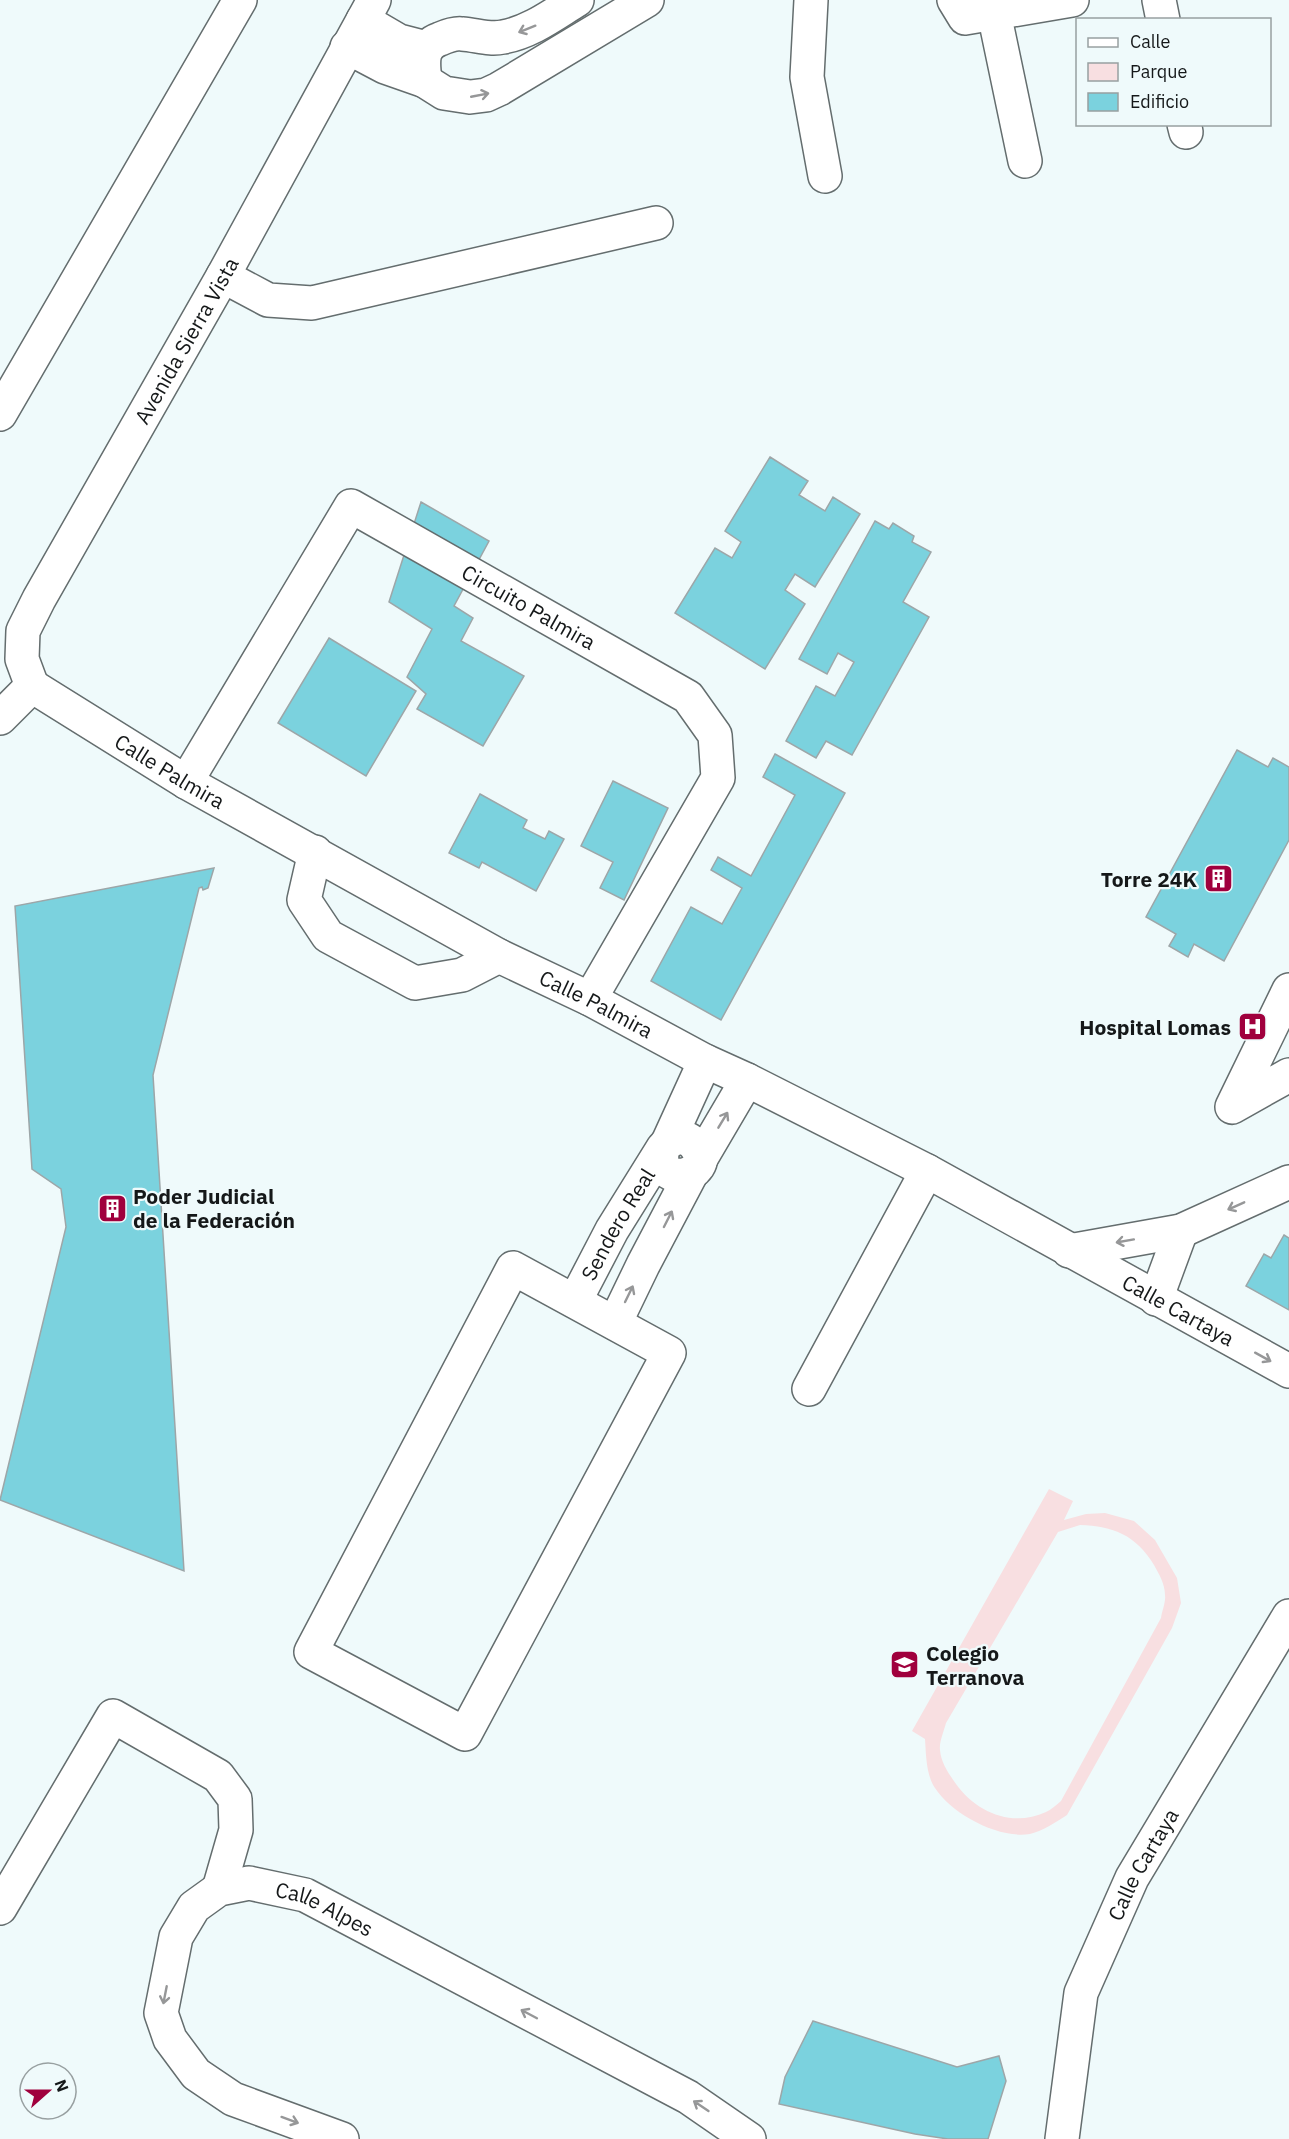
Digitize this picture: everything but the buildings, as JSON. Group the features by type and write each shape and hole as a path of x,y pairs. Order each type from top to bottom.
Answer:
{"street":[{"path":"0,414 240,0"},
{"path":"425,81 423,59 426,48 435,41 458,33 489,38 515,34 537,25 577,0"},
{"path":"362,22 385,67 425,81 444,93 457,96 486,95 647,0"},
{"path":"811,0 807,77 825,176"},
{"path":"954,0 965,18 1072,0"},
{"path":"1160,0 1163,18"},
{"path":"994,13 1025,161"},
{"path":"362,22 399,41 426,48"},
{"name":"Avenida Sierra Vista","path":"32,686 21,659 23,631 223,276 362,22"},
{"path":"223,276 268,300 312,303 656,223"},
{"name":"Circuito Palmira","path":"186,782 351,506 688,697 715,735 718,778 590,999"},
{"path":"0,718 32,686"},
{"name":"Calle Palmira","path":"32,686 186,782 315,852 499,957 590,999 705,1061 927,1171 1069,1251"},
{"path":"315,852 304,900 328,936 415,983 462,975 499,957"},
{"path":"1289,990 1232,1107 1289,1075"},
{"name":"Sendero Real","path":"575,1300 612,1230 665,1145 705,1061"},
{"name":"Sendero Real","path":"615,1323 696,1166 747,1080"},
{"path":"665,1145 682,1137 690,1140 699,1152 696,1166"},
{"path":"809,1389 927,1171"},
{"path":"1069,1251 1181,1230 1289,1182"},
{"path":"1156,1299 1181,1230"},
{"name":"Calle Cartaya","path":"1069,1251 1289,1371"},
{"path":"513,1268 575,1300 669,1353 465,1734 311,1652 513,1268"},
{"name":"Calle Cartaya","path":"1062,2139 1081,1993 1132,1878 1289,1616"},
{"path":"0,1908 113,1716 218,1776 235,1799 236,1830 219,1889"},
{"name":"Calle Alpes","path":"342,2139 233,2099 196,2074 170,2039 161,2013 176,1937 194,1907 219,1889 249,1883 305,1895 688,2097 749,2139"}],"green space":[{"path":"1049,1489 1073,1501 1064,1520 1086,1514 1105,1513 1134,1521 1155,1540 1177,1578 1181,1603 1172,1628 1067,1815 1045,1829 1030,1834 1004,1833 977,1823 953,1807 935,1788 928,1771 925,1739 912,1731","holes":["1080,1525 1123,1534 1147,1555 1158,1572 1165,1591 1161,1618 1061,1801 1048,1811 1033,1817 1008,1818 984,1809 964,1794 942,1759 941,1740 946,1723 1058,1532"]}],"place":[{"name":"Torre 24K","path":"1218,879"},
{"name":"Hospital Lomas","path":"1252,1027"},
{"name":"Poder Judicial de la Federación","path":"112,1208"},
{"name":"Colegio Terranova","path":"905,1665"}]}
